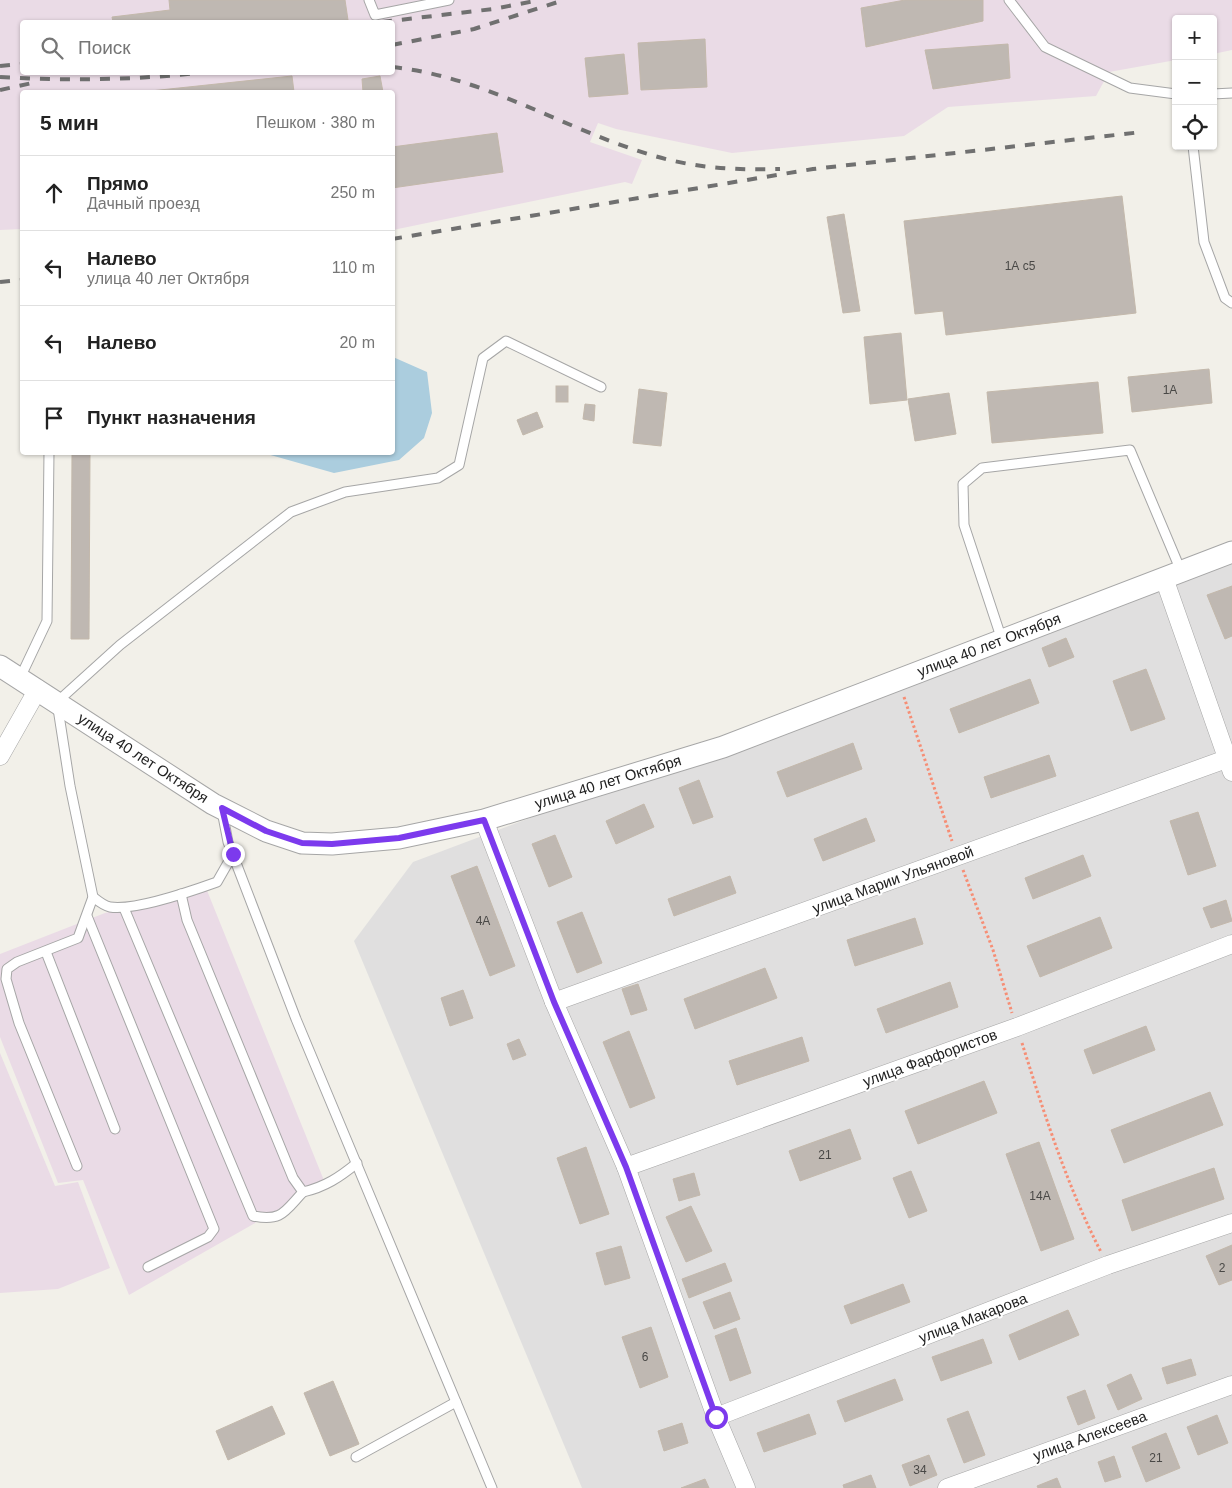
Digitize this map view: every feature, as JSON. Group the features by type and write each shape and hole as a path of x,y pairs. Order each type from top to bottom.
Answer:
{"street":[{"name":"улица 40 лет Октября","path":"0,666 222,808 266,831 302,843 332,844 399,838 484,820 723,747 1232,552"},
{"path":"1172,575 1230,763"},
{"path":"0,756 29,684"},
{"name":"улица Марии Ульяновой","path":"554,1002 958,856 1230,763"},
{"path":"484,820 554,1002 626,1167 716,1417 746,1488"},
{"name":"улица Фарфористов","path":"626,1167 1017,1027 1232,944"},
{"name":"улица Макарова","path":"716,1417 1108,1265 1232,1223"},
{"name":"улица Алексеева","path":"947,1488 1232,1384"}],"lane":[{"path":"369,0 375,15 449,0"},
{"path":"1009,0 1045,47 1130,88 1172,93"},
{"path":"1217,94 1232,93"},
{"path":"1193,150 1204,242 1225,298 1232,303"},
{"path":"77,1166 19,1024 6,979 7,969 17,962 78,938 88,916 93,897 70,786 57,702 120,645 291,512 346,492 438,478 459,465 483,358 506,341 601,387"},
{"path":"1002,640 964,525 963,484 982,468 1130,450 1172,575"},
{"path":"29,684 48,621 49,455"},
{"path":"222,808 233,854 296,1019 492,1488"},
{"path":"93,897 108,907 124,908 181,894 217,882 233,854"},
{"path":"181,894 187,920 289,1169 303,1192"},
{"path":"124,908 253,1216 269,1219 282,1214 303,1192 335,1181 357,1163"},
{"path":"88,916 214,1229 208,1237 148,1267"},
{"path":"46,952 116,1129"},
{"path":"356,1457 456,1402"}],"path":[{"path":"898,680 958,856 993,950 1040,1100 1086,1223 1108,1265"}],"shaded area":[{"path":"0,0 1232,0 1232,50 1217,53 1217,15 1172,15 1172,61 1109,72 1096,96 948,107 904,136 732,153 616,129 598,123 590,142 642,160 632,184 625,182 395,230 395,90 20,90 20,229 0,230"},
{"path":"1232,554 1232,1488 582,1488 354,941 413,862"},
{"path":"206,888 325,1183 129,1295 83,1180 58,1183 0,1037 0,954 105,913"},
{"path":"0,1053 55,1186 78,1182 110,1268 58,1289 0,1293"}],"water":[{"path":"395,358 427,372 432,413 424,438 399,460 334,473 271,455 395,455"}],"building":[{"path":"169,0 345,0 348,20 113,20 112,17 170,10"},
{"path":"905,0 983,0 983,21 866,47 861,8"},
{"path":"705,39 707,87 641,90 638,43"},
{"path":"1008,44 1010,78 933,89 925,50"},
{"path":"624,54 628,94 589,97 585,58"},
{"path":"292,76 294,90 160,90"},
{"path":"380,76 383,90 363,90 362,79"},
{"path":"497,133 503,172 395,188 395,147"},
{"path":"1122,196 1136,313 946,335 943,311 915,314 904,221"},
{"path":"844,214 860,311 843,313 827,217"},
{"path":"901,333 907,400 870,404 864,337"},
{"path":"1209,369 1212,403 1132,412 1128,377"},
{"path":"1098,382 1103,433 992,443 987,392"},
{"path":"556,386 568,386 568,402 556,402"},
{"path":"639,389 667,393 661,446 633,443"},
{"path":"949,393 956,434 915,441 908,399"},
{"path":"585,404 595,405 594,421 583,419"},
{"path":"537,412 543,427 523,435 517,420"},
{"path":"72,455 90,455 89,639 71,639"},
{"path":"1232,586 1232,636 1225,639 1207,595"},
{"path":"1066,638 1074,657 1049,667 1042,648"},
{"path":"1146,669 1165,719 1131,731 1113,681"},
{"path":"1030,679 1039,703 959,733 950,709"},
{"path":"853,743 862,769 787,797 777,772"},
{"path":"1049,755 1056,776 991,798 984,777"},
{"path":"699,780 713,817 693,824 679,788"},
{"path":"644,804 654,827 616,844 606,821"},
{"path":"1198,812 1216,866 1188,875 1170,821"},
{"path":"866,818 875,841 823,861 814,839"},
{"path":"555,835 572,877 549,887 532,844"},
{"path":"1083,855 1091,876 1033,899 1025,878"},
{"path":"477,866 515,966 490,976 451,876"},
{"path":"730,876 736,893 674,916 668,899"},
{"path":"1226,900 1232,921 1211,928 1203,908"},
{"path":"582,912 602,963 577,973 557,922"},
{"path":"1100,917 1112,948 1040,977 1027,946"},
{"path":"915,918 923,944 855,966 847,940"},
{"path":"765,968 777,998 695,1029 684,999"},
{"path":"950,982 958,1007 886,1033 877,1009"},
{"path":"638,984 647,1010 631,1015 622,989"},
{"path":"463,990 473,1018 450,1026 441,998"},
{"path":"1146,1026 1155,1050 1093,1074 1084,1050"},
{"path":"629,1031 655,1098 630,1108 603,1042"},
{"path":"802,1037 809,1061 737,1085 729,1061"},
{"path":"519,1039 526,1055 513,1060 507,1044"},
{"path":"984,1081 997,1113 918,1144 905,1111"},
{"path":"1210,1092 1223,1125 1124,1163 1111,1130"},
{"path":"850,1129 861,1159 800,1181 789,1151"},
{"path":"1039,1142 1074,1239 1041,1251 1006,1154"},
{"path":"586,1147 609,1214 580,1224 557,1158"},
{"path":"1214,1168 1224,1199 1132,1231 1122,1200"},
{"path":"911,1171 927,1211 909,1218 893,1178"},
{"path":"694,1173 700,1195 679,1201 673,1179"},
{"path":"691,1206 712,1251 686,1262 666,1217"},
{"path":"1232,1245 1232,1280 1219,1285 1206,1256"},
{"path":"621,1246 630,1278 605,1285 596,1253"},
{"path":"725,1263 732,1281 689,1298 682,1279"},
{"path":"903,1284 910,1302 851,1324 844,1306"},
{"path":"730,1292 740,1319 714,1329 703,1302"},
{"path":"1068,1310 1079,1335 1019,1360 1009,1335"},
{"path":"651,1327 668,1377 640,1388 622,1337"},
{"path":"736,1328 751,1373 730,1381 715,1336"},
{"path":"983,1339 992,1363 941,1381 932,1357"},
{"path":"1191,1359 1196,1375 1167,1384 1162,1368"},
{"path":"1131,1374 1142,1399 1118,1410 1107,1385"},
{"path":"895,1379 903,1400 845,1422 837,1401"},
{"path":"333,1381 359,1444 330,1456 304,1393"},
{"path":"1085,1390 1095,1418 1078,1425 1067,1397"},
{"path":"272,1406 285,1434 228,1460 216,1431"},
{"path":"968,1411 985,1455 964,1463 947,1419"},
{"path":"809,1414 816,1434 764,1452 757,1433"},
{"path":"1217,1415 1228,1443 1198,1455 1187,1427"},
{"path":"682,1423 688,1443 664,1451 658,1431"},
{"path":"1166,1433 1180,1468 1146,1482 1132,1447"},
{"path":"929,1455 937,1475 910,1486 902,1465"},
{"path":"1114,1456 1121,1477 1105,1482 1098,1462"},
{"path":"871,1475 876,1488 844,1488 843,1485"},
{"path":"1057,1478 1061,1488 1038,1488 1037,1486"},
{"path":"705,1479 709,1488 681,1488"}],"railway":[{"path":"395,20 493,9 540,0"},
{"path":"395,44 474,29 564,0"},
{"path":"0,66 20,64"},
{"path":"395,67 429,73 465,83 500,95 638,151 674,161 700,166 780,169"},
{"path":"0,77 104,79 176,75"},
{"path":"0,90 32,83"},
{"path":"395,239 813,169 1142,132"},
{"path":"0,282 20,280"}],"route":[{"path":"233,854 228,842 222,808 266,831 302,843 332,844 399,838 484,820 554,1002 626,1167 716,1417"}]}
